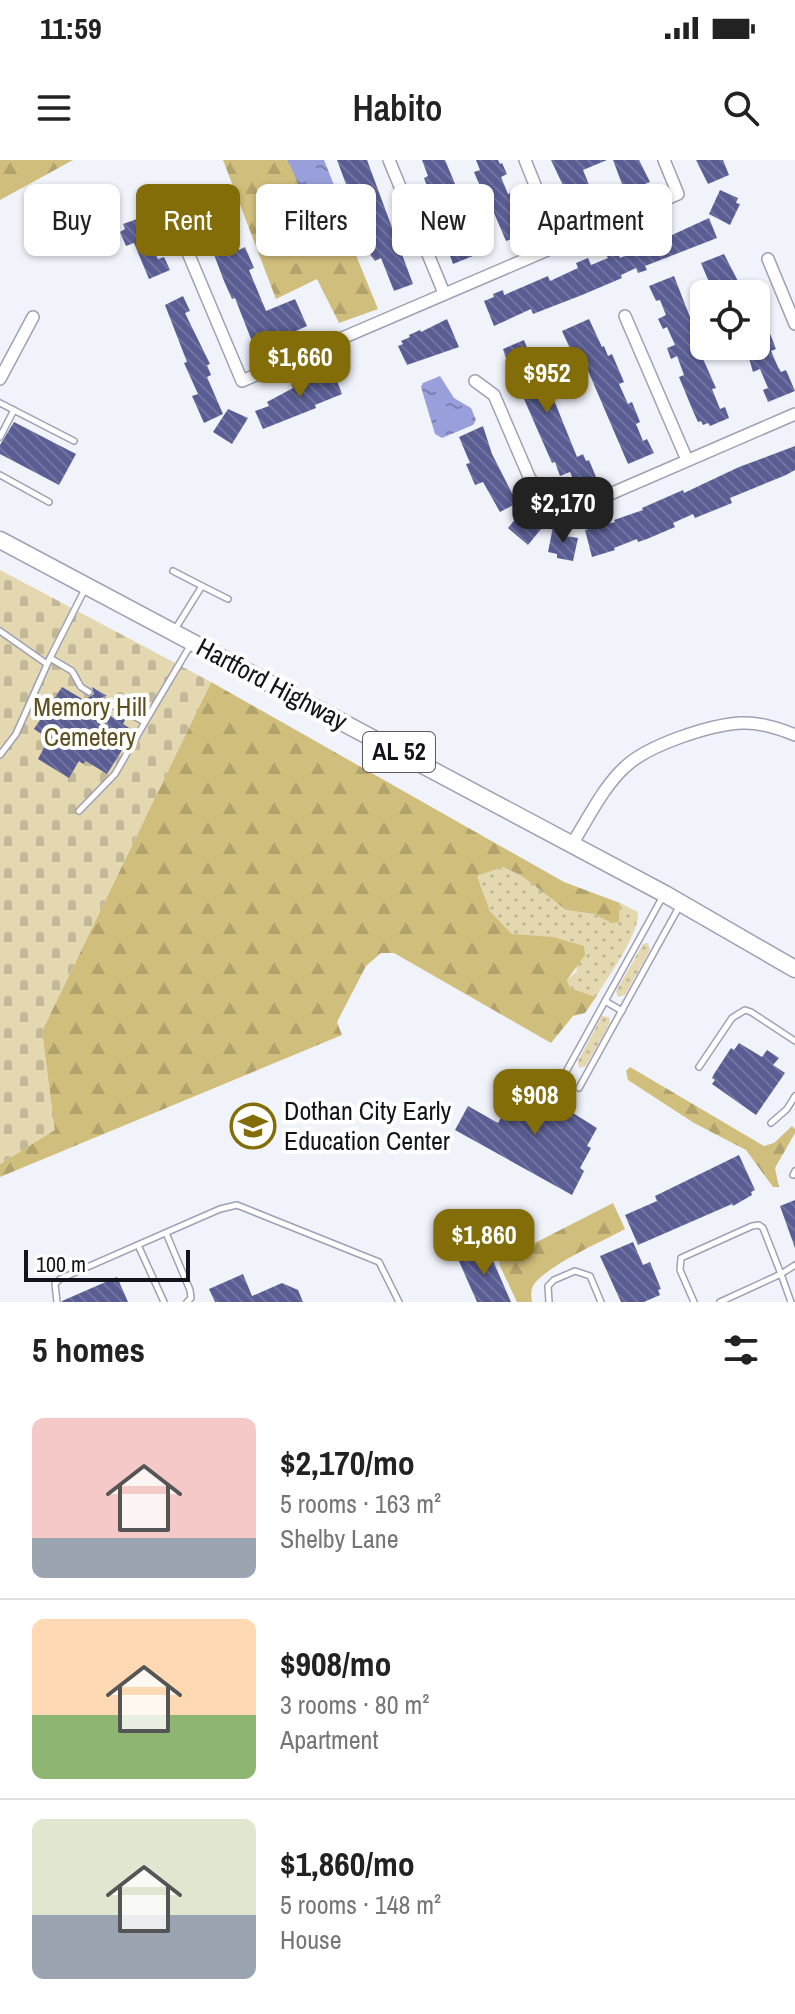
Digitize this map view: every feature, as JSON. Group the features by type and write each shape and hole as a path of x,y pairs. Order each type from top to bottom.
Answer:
{"main road":[{"name":"Hartford Highway","path":"0,540 682,903 795,969"}],"street":[{"path":"389,160 444,293"},
{"path":"525,160 535,184"},
{"path":"664,160 678,194 672,197"},
{"path":"189,256 242,381 533,256"},
{"path":"768,259 795,324"},
{"path":"625,316 687,460"},
{"path":"0,379 33,317"},
{"path":"475,381 494,395 530,479 558,503 594,501 795,414"},
{"path":"572,844 614,778 638,757 665,744 726,725 761,724 795,735"}],"lane":[{"path":"0,403 74,441"},
{"path":"0,437 14,410"},
{"path":"0,475 49,502"},
{"path":"173,571 228,599"},
{"path":"0,755 16,734 87,586"},
{"path":"174,632 202,586"},
{"path":"0,631 49,661 72,671 81,687 89,692"},
{"path":"79,811 115,774 193,642"},
{"path":"104,701 145,722"},
{"path":"562,1079 665,894"},
{"path":"579,1088 682,903"},
{"path":"605,1001 622,1011"},
{"path":"699,1067 736,1013 745,1010 795,1041"},
{"path":"771,1123 787,1109 795,1096"},
{"path":"787,1109 795,1115"},
{"path":"57,1302 55,1284 60,1279 220,1209 237,1205 379,1262 399,1302"},
{"path":"694,1302 680,1270 681,1258 759,1225 763,1228 791,1302"},
{"path":"166,1233 190,1290 191,1298 187,1302"},
{"path":"138,1245 164,1302"},
{"path":"720,1302 795,1265"},
{"path":"549,1302 548,1286 575,1271 590,1276 601,1302"}],"green space":[{"path":"0,160 73,160 24,184 0,200"},
{"path":"223,160 317,160 327,184 256,184 256,247 240,205 240,184 232,184"},
{"path":"260,256 356,256 378,309 339,323 317,279 276,299"},
{"name":"Memory Hill Cemetery","path":"0,570 211,682 42,1031 55,1130 0,1164"},
{"path":"211,682 564,882 620,903 619,922 611,923 594,914 566,910 522,876 503,867 477,876 490,911 512,934 553,937 584,946 585,955 567,980 570,988 596,997 585,1013 573,1016 551,1043 394,953 381,953 366,966 337,1022 342,1035 0,1177 0,1164 54,1130 42,1031"},
{"path":"503,867 522,876 566,910 594,914 611,923 619,921 620,903 638,912 629,943 596,997 570,988 567,980 577,971 572,942 512,934 490,911 477,876"},
{"path":"648,943 650,950 625,995 618,997 616,991 643,944"},
{"path":"602,1016 609,1017 610,1023 586,1066 579,1068 578,1061"},
{"path":"630,1067 764,1146 774,1143 792,1126 795,1133 775,1168 779,1187 773,1187 746,1150 694,1123 628,1080 626,1071"},
{"path":"613,1203 625,1229 543,1275 532,1288 532,1302 517,1302 498,1256 529,1246"}],"water":[{"path":"287,160 324,160 334,184 298,184"},
{"path":"440,376 454,398 471,408 476,420 473,425 442,438 435,434 421,387 423,383"}],"building":[{"path":"337,160 367,160 376,184 346,184"},
{"path":"422,160 445,160 455,184 426,184 424,178 428,176"},
{"path":"476,160 498,160 507,174 501,177 510,193 510,240 506,241 494,213 494,184 479,184 474,172 480,170"},
{"path":"551,160 607,160 583,170 589,184 562,184"},
{"path":"613,160 639,160 650,182 622,184"},
{"path":"696,160 723,160 729,175 708,184"},
{"path":"376,184 392,227 392,256 403,256 413,284 394,291 381,258 375,261 371,256 376,256"},
{"path":"720,190 738,198 736,203 740,204 730,225 709,214"},
{"path":"709,218 717,238 672,256 672,235"},
{"path":"136,219 136,248 134,243 126,246 120,232 125,229 123,224"},
{"path":"245,247 254,268 249,270 266,311 295,299 307,326 285,336 284,331 256,346 215,256 240,256 240,250"},
{"path":"724,254 737,280 708,280 701,263"},
{"path":"139,256 164,257 170,270 149,279"},
{"path":"450,256 473,256 453,264"},
{"path":"607,256 671,256 645,266 647,270 638,273 636,268 621,275 622,278 582,295 533,314 531,309 494,326 484,301 494,297 493,294 503,290 504,295 548,276 550,281 578,268 576,263 588,258 591,265"},
{"path":"674,276 690,317 690,360 704,360 716,388 712,389 720,409 725,407 729,418 710,426 698,422 679,377 684,375 677,356 671,359 667,348 675,345 667,327 663,329 658,319 666,315 660,300 656,301 649,286"},
{"path":"183,296 190,311 185,313 210,364 207,365 211,375 207,377 223,414 204,423 192,396 198,394 165,305"},
{"path":"447,319 459,347 407,365 398,346 403,344 401,341"},
{"path":"589,319 602,347 608,356 612,354 624,382 619,384 628,404 632,402 640,422 636,424 643,441 647,439 654,453 628,464 580,352 573,355 562,331"},
{"path":"770,334 776,349 771,351 781,372 786,370 795,391 768,402 763,390 768,388 760,369 753,372 750,360 770,360"},
{"path":"524,340 528,350 533,348 577,457 583,454 586,461 589,460 596,477 576,486 570,472 560,476 555,462 552,463 517,383 522,381 511,356 506,358 503,349"},
{"path":"332,368 342,394 263,429 255,411 269,406 267,402 293,388 291,384 304,379 305,383"},
{"path":"228,409 248,418 232,444 213,432"},
{"path":"14,422 76,454 59,485 0,454 0,445"},
{"path":"483,426 492,454 517,503 500,512 483,482 475,485 459,437"},
{"path":"795,446 795,470 786,475 730,498 732,503 673,523 675,527 647,539 638,542 637,539 592,557 585,530 615,522 683,490 684,493 739,467"},
{"path":"522,511 527,521 533,514 545,524 528,545 508,528"},
{"path":"553,527 566,529 565,536 578,538 573,561 557,558 557,554 548,552"},
{"path":"62,687 84,700 94,694 92,687 107,696 100,698 99,709 114,718 116,714 125,720 123,724 134,731 107,774 86,761 83,764 79,761 69,778 38,759 47,742 44,740 46,737 34,729"},
{"path":"739,1043 762,1057 767,1050 779,1058 773,1065 785,1073 756,1115 712,1084 714,1074 731,1048 734,1050"},
{"path":"519,1087 537,1095 539,1092 597,1128 587,1146 591,1148 580,1168 584,1171 572,1195 455,1130 468,1106 498,1123 508,1106 504,1104 510,1093 514,1095"},
{"path":"739,1155 755,1190 751,1192 752,1195 733,1206 638,1245 625,1215 657,1201 655,1196"},
{"path":"795,1200 795,1248 780,1206"},
{"path":"633,1242 643,1265 650,1262 661,1289 658,1290 660,1295 644,1302 621,1302 600,1256"},
{"path":"487,1247 511,1302 477,1302 458,1259"},
{"path":"243,1274 252,1296 282,1283 298,1290 303,1302 215,1302 209,1289"},
{"path":"117,1277 128,1302 62,1302 62,1301"}],"place":[{"name":"Dothan City Early Education Center","path":"253,1126"}]}
